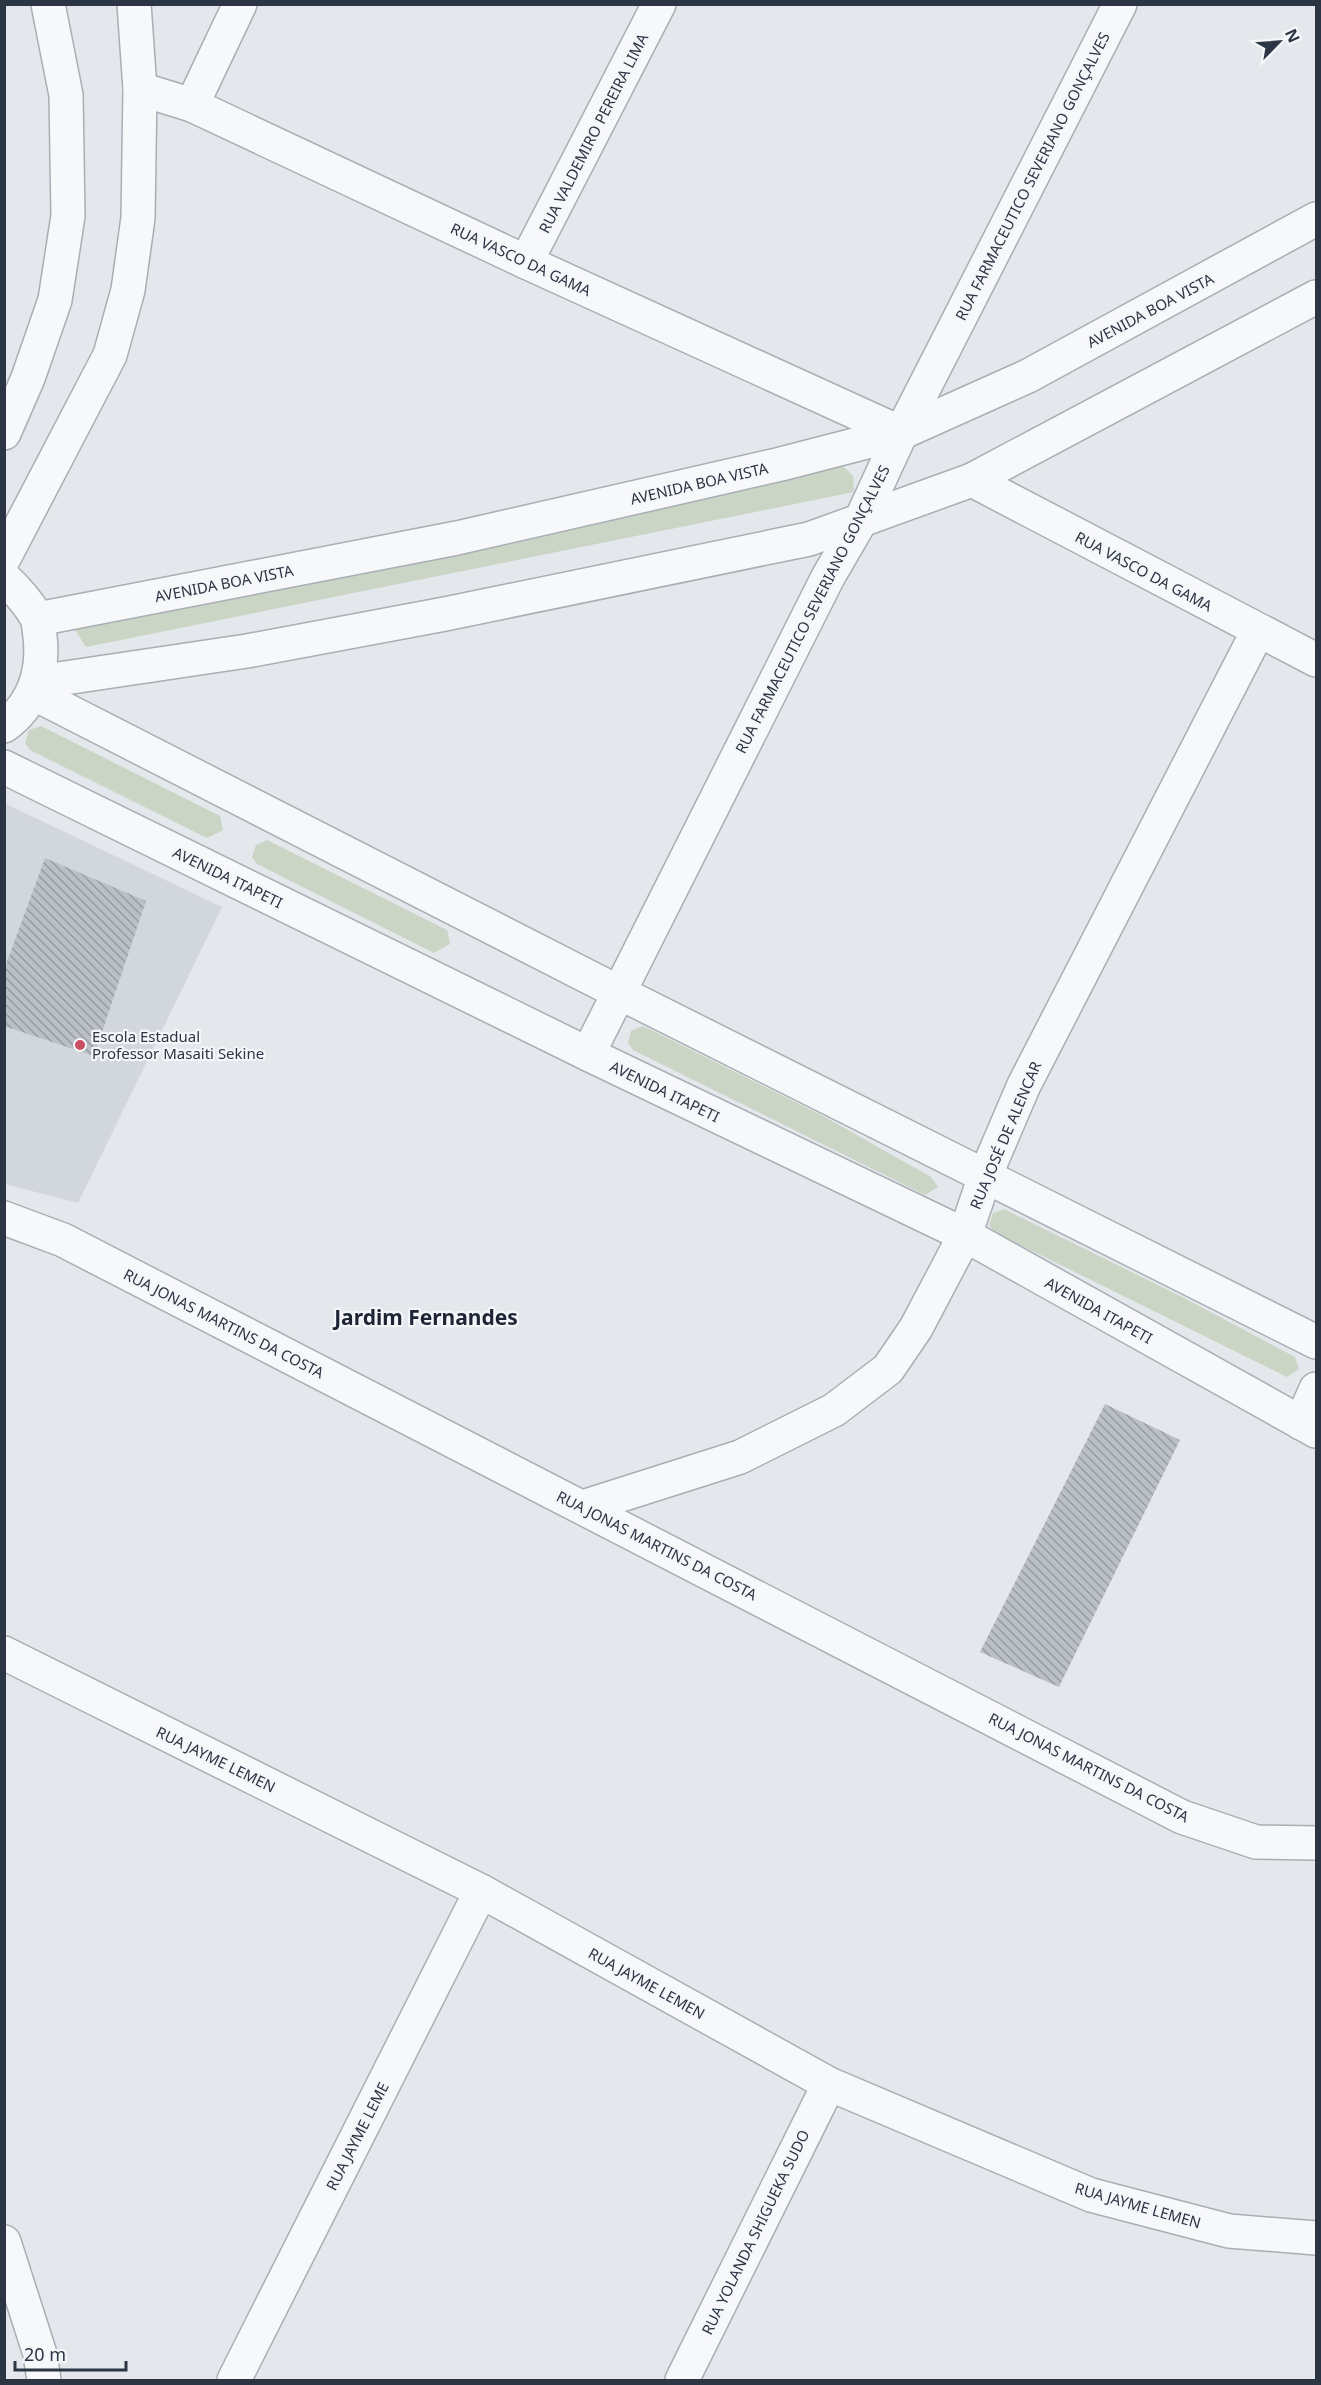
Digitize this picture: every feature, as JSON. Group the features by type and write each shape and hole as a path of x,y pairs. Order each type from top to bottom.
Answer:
{"street":[{"path":"4,433 28,378 55,300 68,216 66,95 48,4"},
{"path":"4,558 110,355 128,290 138,218 140,88 134,4"},
{"path":"192,105 240,4"},
{"name":"RUA VALDEMIRO PEREIRA LIMA","path":"526,262 659,4"},
{"name":"RUA FARMACEUTICO SEVERIANO GONÇALVES","path":"588,1054 828,577 861,522 901,433 1120,4"},
{"name":"RUA VASCO DA GAMA","path":"140,88 192,105 526,262 901,433"},
{"name":"AVENIDA BOA VISTA","path":"38,620 457,538 781,464 901,433 1028,376 1317,219"},
{"path":"35,687 445,614 809,539 972,480 1317,297"},
{"name":"RUA VASCO DA GAMA","path":"972,480 1317,660"},
{"path":"4,578 38,620 42,655 35,687 16,718 4,726"},
{"name":"RUA JOSÉ DE ALENCAR","path":"583,1507 740,1457 834,1410 888,1369 916,1328 965,1235 985,1176 1024,1085 1258,631"},
{"path":"35,687 618,992 1317,1342"},
{"name":"AVENIDA ITAPETI","path":"4,767 588,1054 965,1235 1309,1427"},
{"name":"RUA JONAS MARTINS DA COSTA","path":"4,1218 63,1240 1182,1817 1256,1842 1317,1844"},
{"path":"1309,1427 1317,1389"},
{"name":"RUA JAYME LEMEN","path":"4,1653 481,1891 829,2084 1091,2195 1229,2231 1317,2238"},
{"name":"RUA JAYME LEME","path":"234,2380 481,1891"},
{"name":"RUA YOLANDA SHIGUEKA SUDO","path":"682,2380 829,2084"},
{"path":"4,2242 40,2354 44,2380"}],"shaded area":[{"name":"Escola Estadual Professor Masaiti Sekine","path":"4,803 222,907 78,1203 5,1184"}],"green space":[{"path":"842,465 853,476 854,492 86,647 72,625"},
{"path":"41,726 220,816 223,830 207,838 30,750 25,743 29,730"},
{"path":"267,840 447,930 450,944 434,953 257,864 252,857 256,845"},
{"path":"643,1026 823,1116 931,1177 938,1187 925,1195 633,1050 628,1043 631,1031"},
{"path":"1004,1209 1184,1298 1295,1357 1299,1369 1287,1377 994,1232 989,1225 993,1213"}],"building":[{"path":"45,858 146,901 94,1056 4,1026 4,970"},
{"path":"1105,1404 1180,1440 1059,1687 980,1652"}],"place":[{"name":"Escola Estadual Professor Masaiti Sekine","path":"80,1045"}],"district":[{"name":"Jardim Fernandes","path":"426,1317"}]}
